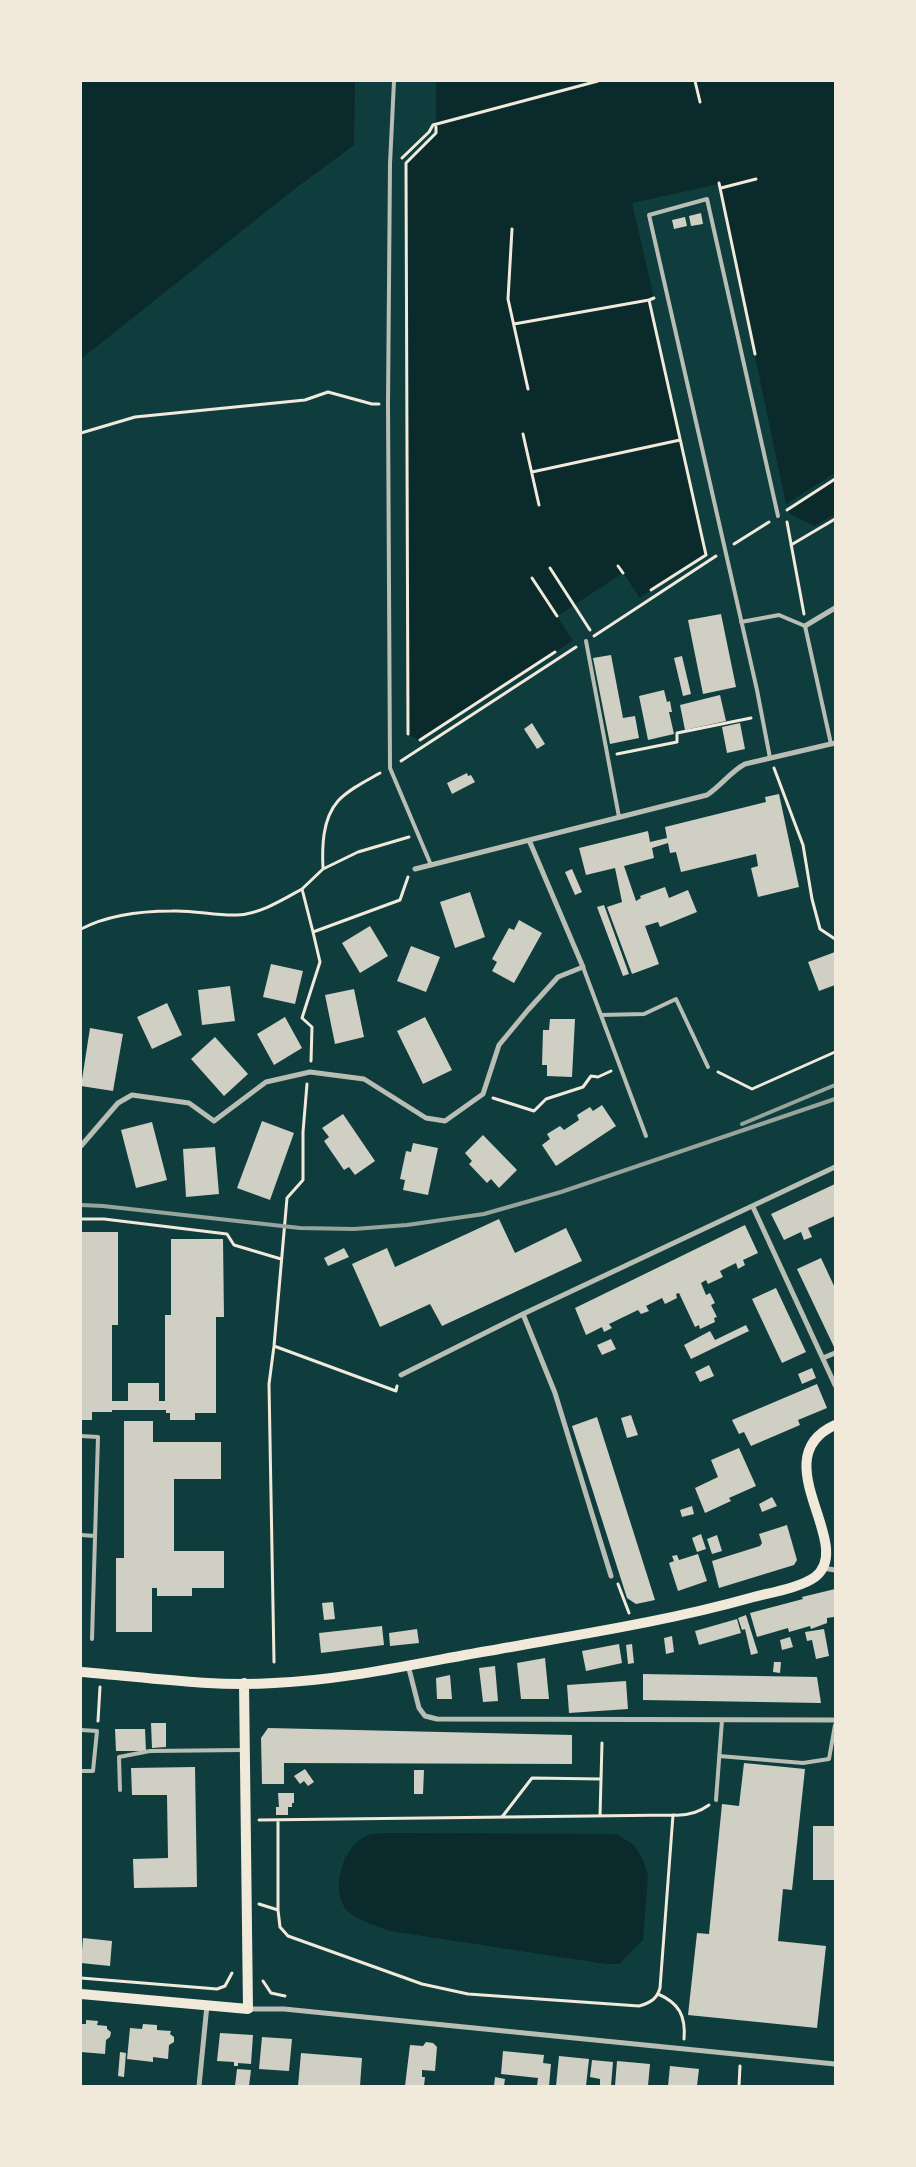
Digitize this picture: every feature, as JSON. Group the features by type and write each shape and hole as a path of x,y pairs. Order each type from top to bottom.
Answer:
{"main road":[{"path":"81,1672 244,1684 352,1675 632,1625 724,1605 803,1583 815,1576 823,1568 827,1551 805,1467 808,1449 817,1436 835,1425"},
{"path":"81,1994 248,2009 244,1684"}],"street":[{"path":"805,626 835,608"},
{"path":"415,869 707,795 720,786 733,771 745,764 833,743"},
{"path":"81,1146 118,1103 132,1095 189,1103 214,1121 266,1082 310,1072 364,1079 426,1118 445,1121 483,1094 499,1045 558,977 583,967 530,840"},
{"path":"401,1375 524,1314 835,1167"},
{"path":"753,1207 835,1385"},
{"path":"524,1314 555,1394 611,1576"},
{"path":"823,1358 835,1353"},
{"path":"823,1568 835,1570"},
{"path":"408,1665 419,1708 425,1716 437,1719 835,1720"},
{"path":"199,2086 206,2005"},
{"path":"248,2009 284,2009 835,2064"}],"lane":[{"path":"394,81 390,164 388,404 390,768 431,865"},
{"path":"770,758 649,215 708,199 778,516"},
{"path":"741,622 779,615 805,626 833,743"},
{"path":"586,641 620,817"},
{"path":"583,967 646,1136"},
{"path":"601,1015 644,1014 676,999 708,1067"},
{"path":"81,1436 98,1437 92,1639"},
{"path":"81,1535 95,1536"},
{"path":"716,1800 722,1720"},
{"path":"719,1756 803,1763 829,1759 835,1726"},
{"path":"81,1730 97,1731 93,1771 81,1771"},
{"path":"120,1790 119,1757 150,1751 245,1750"}],"path":[{"path":"390,164 399,161 434,126 598,81"},
{"path":"695,81 700,102"},
{"path":"408,734 406,163 436,133 434,126"},
{"path":"721,188 756,179"},
{"path":"719,183 756,361"},
{"path":"512,229 508,299 528,389"},
{"path":"514,324 654,298"},
{"path":"648,300 706,555 651,590"},
{"path":"81,433 135,417 305,400 328,392 372,404 388,404"},
{"path":"523,434 540,505"},
{"path":"532,472 680,440"},
{"path":"788,510 835,480"},
{"path":"791,545 835,519"},
{"path":"786,520 803,602 805,626"},
{"path":"618,566 623,573"},
{"path":"550,568 590,630"},
{"path":"532,578 557,616"},
{"path":"420,740 555,652"},
{"path":"608,756 677,742 677,733 762,716"},
{"path":"770,758 803,846 812,899 820,929 835,940"},
{"path":"323,869 321,844 330,816 337,802 390,768"},
{"path":"81,929 90,924 126,915 172,910 238,915 268,907 302,889 323,869 358,852 418,834"},
{"path":"313,932 400,900 407,878 415,869"},
{"path":"274,1662 269,1384 287,1198 303,1180 304,1107 310,1072 312,1028 302,1018 320,962 302,889"},
{"path":"708,1067 752,1090 835,1052"},
{"path":"483,1094 534,1111 546,1099 583,1087 591,1076 598,1077 620,1066"},
{"path":"81,1220 104,1219 227,1234 234,1245 281,1259"},
{"path":"274,1346 396,1391 401,1375"},
{"path":"611,1576 618,1582 632,1625"},
{"path":"97,1731 101,1674"},
{"path":"600,1816 602,1743"},
{"path":"502,1817 532,1778 601,1779"},
{"path":"673,1815 658,1994 650,2003 639,2006 468,1994 422,1984 288,1936 280,1927 278,1910 278,1820 673,1815 684,1816 701,1811 716,1800"},
{"path":"81,1978 217,1989 224,1986 233,1971"},
{"path":"658,1994 671,2000 681,2014 685,2025"},
{"path":"739,2086 740,2054"}],"water":[{"path":"81,81 355,81 354,145 288,194 81,359"},
{"path":"436,81 835,81 835,473 786,504 719,184 632,203 654,298 649,300 706,555 418,740 408,734 406,163 436,133"},
{"path":"835,479 835,514 815,526 790,514 788,510"},
{"path":"385,1833 616,1834 634,1845 643,1860 648,1875 643,1940 619,1964 606,1964 390,1931 366,1922 353,1916 345,1908 339,1889 339,1878 346,1858 358,1841 368,1835"}],"pier":[{"path":"623,573 640,598 573,641 557,616"}],"building":[{"path":"701,213 703,224 691,226 689,216"},
{"path":"685,217 687,226 674,229 672,220"},
{"path":"721,614 736,687 703,694 688,620"},
{"path":"611,655 623,718 635,716 639,738 610,744 593,658"},
{"path":"682,656 691,694 683,696 674,658"},
{"path":"664,690 667,702 670,701 672,712 669,712 674,734 648,740 639,696"},
{"path":"720,695 726,721 685,730 680,705"},
{"path":"532,723 545,744 537,749 524,729"},
{"path":"740,723 745,749 727,753 722,727"},
{"path":"467,773 468,776 471,775 475,782 452,794 447,783"},
{"path":"779,794 799,887 758,897 751,868 758,866 756,854 681,872 676,852 670,853 668,843 652,848 654,858 624,866 636,901 641,898 640,896 665,887 669,898 688,890 697,912 660,927 658,922 645,926 659,964 632,974 607,907 622,902 615,868 586,875 579,848 648,831 650,842 667,838 665,827 766,802 765,797"},
{"path":"572,869 582,892 575,895 565,872"},
{"path":"470,892 485,937 455,948 440,902"},
{"path":"604,905 629,974 623,976 597,907"},
{"path":"519,920 542,933 514,983 492,971 497,962 492,959 509,928 514,930"},
{"path":"370,926 388,956 360,973 342,943"},
{"path":"411,946 440,957 426,992 397,981"},
{"path":"835,952 835,985 819,991 808,962"},
{"path":"271,964 303,971 295,1004 263,997"},
{"path":"230,986 235,1021 202,1025 198,990"},
{"path":"354,989 364,1037 335,1044 325,995"},
{"path":"167,1003 182,1035 152,1049 137,1017"},
{"path":"285,1017 302,1048 274,1065 257,1034"},
{"path":"425,1017 452,1070 423,1084 397,1031"},
{"path":"550,1019 575,1019 572,1077 547,1076 547,1065 542,1065 543,1030 549,1030"},
{"path":"90,1028 123,1034 113,1091 81,1086"},
{"path":"215,1037 248,1074 224,1096 191,1059"},
{"path":"602,1105 616,1126 556,1166 542,1145 550,1139 547,1134 560,1126 564,1130 579,1120 577,1115 590,1107 593,1111"},
{"path":"343,1114 375,1161 355,1175 349,1167 344,1170 324,1141 329,1137 322,1128"},
{"path":"262,1121 294,1133 270,1200 237,1188"},
{"path":"152,1122 167,1180 136,1188 121,1130"},
{"path":"483,1135 517,1170 499,1188 491,1179 487,1183 469,1164 472,1161 465,1153"},
{"path":"413,1143 438,1148 428,1195 403,1190 405,1180 400,1179 406,1151 411,1152"},
{"path":"215,1147 219,1194 186,1197 183,1149"},
{"path":"835,1184 835,1216 808,1228 812,1237 804,1240 801,1232 784,1240 771,1214"},
{"path":"499,1219 515,1253 566,1228 582,1261 442,1326 430,1304 380,1327 352,1264 387,1248 395,1267"},
{"path":"745,1225 758,1253 743,1260 745,1265 738,1269 736,1263 720,1271 723,1277 708,1284 706,1280 701,1283 706,1295 710,1293 715,1303 711,1305 717,1317 714,1318 715,1322 700,1329 699,1325 695,1327 679,1293 676,1294 677,1298 665,1304 662,1298 646,1306 649,1311 641,1314 638,1310 609,1324 612,1328 604,1332 602,1327 586,1335 575,1308"},
{"path":"81,1232 118,1232 118,1325 112,1325 112,1401 128,1401 128,1383 159,1383 159,1401 165,1401 165,1315 171,1315 171,1239 223,1239 224,1317 216,1317 216,1413 195,1413 195,1420 170,1420 170,1413 166,1413 166,1410 112,1410 112,1412 92,1412 92,1420 81,1420"},
{"path":"344,1248 349,1257 328,1266 324,1258"},
{"path":"821,1258 835,1288 835,1349 797,1269"},
{"path":"776,1288 806,1352 782,1363 752,1299"},
{"path":"746,1325 749,1331 691,1359 684,1345 710,1331 715,1340"},
{"path":"611,1339 616,1349 602,1355 597,1345"},
{"path":"709,1365 714,1376 700,1382 695,1372"},
{"path":"812,1368 816,1378 802,1384 798,1374"},
{"path":"817,1384 827,1408 798,1420 800,1425 751,1446 744,1432 739,1434 732,1420"},
{"path":"631,1415 638,1435 627,1438 621,1418"},
{"path":"597,1417 655,1600 636,1604 627,1598 572,1426"},
{"path":"124,1421 153,1421 153,1442 221,1442 221,1479 174,1479 174,1551 224,1551 224,1588 192,1588 192,1596 157,1596 157,1588 152,1588 152,1632 116,1632 116,1558 124,1558"},
{"path":"739,1448 756,1486 729,1498 731,1501 705,1513 695,1488 718,1477 711,1460"},
{"path":"772,1497 777,1506 762,1512 759,1504"},
{"path":"692,1506 694,1514 682,1517 680,1510"},
{"path":"787,1525 797,1560 794,1565 719,1588 712,1561 760,1546 762,1543 759,1534"},
{"path":"701,1534 706,1549 697,1552 692,1538"},
{"path":"717,1535 722,1551 712,1554 707,1539"},
{"path":"698,1554 707,1581 678,1591 669,1563 674,1561 672,1556 677,1555 679,1560"},
{"path":"835,1589 835,1613 834,1617 827,1618 827,1623 811,1629 810,1626 789,1632 788,1628 757,1637 750,1613"},
{"path":"333,1602 335,1619 324,1620 322,1603"},
{"path":"746,1615 758,1653 751,1655 745,1629 742,1630 738,1618"},
{"path":"737,1619 741,1633 699,1645 695,1631"},
{"path":"382,1626 384,1645 321,1653 319,1633"},
{"path":"417,1629 419,1643 390,1646 389,1633"},
{"path":"824,1629 829,1656 816,1659 812,1640 807,1641 805,1632"},
{"path":"672,1636 674,1652 666,1654 664,1638"},
{"path":"790,1637 793,1647 782,1650 780,1640"},
{"path":"619,1644 622,1663 586,1671 582,1651"},
{"path":"632,1644 634,1663 628,1664 626,1645"},
{"path":"545,1658 549,1699 521,1699 517,1663"},
{"path":"774,1662 781,1662 780,1673 773,1672"},
{"path":"495,1666 498,1701 483,1702 479,1668"},
{"path":"643,1674 817,1677 821,1703 643,1700"},
{"path":"450,1675 452,1699 437,1699 436,1678"},
{"path":"626,1681 628,1709 569,1713 567,1685"},
{"path":"151,1723 166,1723 166,1747 152,1748"},
{"path":"268,1728 572,1735 572,1764 284,1763 284,1784 262,1784 261,1738"},
{"path":"115,1729 145,1729 146,1751 116,1751"},
{"path":"744,1763 805,1769 792,1890 783,1889 778,1941 826,1946 817,2028 688,2015 697,1933 709,1934 722,1804 739,1806"},
{"path":"195,1767 197,1887 134,1888 133,1859 168,1858 167,1795 132,1795 131,1768"},
{"path":"305,1769 314,1782 308,1786 304,1781 300,1784 294,1776"},
{"path":"414,1770 424,1770 423,1794 414,1794"},
{"path":"278,1793 294,1793 294,1803 292,1803 292,1807 288,1807 288,1815 276,1815 276,1807 279,1807"},
{"path":"813,1826 835,1826 835,1880 813,1880"},
{"path":"83,1938 112,1941 110,1966 81,1963"},
{"path":"86,2020 98,2021 97,2025 107,2026 107,2029 111,2032 110,2037 106,2040 105,2054 81,2052 81,2024 86,2024"},
{"path":"143,2024 157,2025 157,2030 171,2031 170,2034 174,2037 174,2042 169,2045 168,2059 153,2057 153,2062 127,2059 130,2028 142,2029"},
{"path":"220,2033 253,2035 251,2064 238,2063 238,2066 234,2066 234,2062 217,2061"},
{"path":"262,2037 292,2039 289,2071 259,2069"},
{"path":"426,2042 433,2043 437,2047 435,2071 422,2070 422,2077 425,2077 424,2086 405,2086 410,2045 423,2046"},
{"path":"503,2051 544,2055 543,2063 551,2064 549,2086 537,2086 538,2078 501,2074"},
{"path":"120,2052 126,2053 124,2077 118,2076"},
{"path":"301,2053 362,2058 360,2086 298,2086"},
{"path":"559,2056 589,2059 586,2086 556,2086"},
{"path":"592,2060 613,2062 611,2086 600,2086 600,2079 590,2077"},
{"path":"617,2061 650,2064 648,2086 615,2086"},
{"path":"670,2066 699,2069 697,2086 668,2086"},
{"path":"237,2069 251,2070 249,2086 235,2086"},
{"path":"495,2077 505,2079 504,2086 494,2086"}],"railway":[{"path":"742,1124 835,1085"},
{"path":"81,1205 300,1228 354,1229 407,1225 484,1214 561,1192 835,1099"}]}
